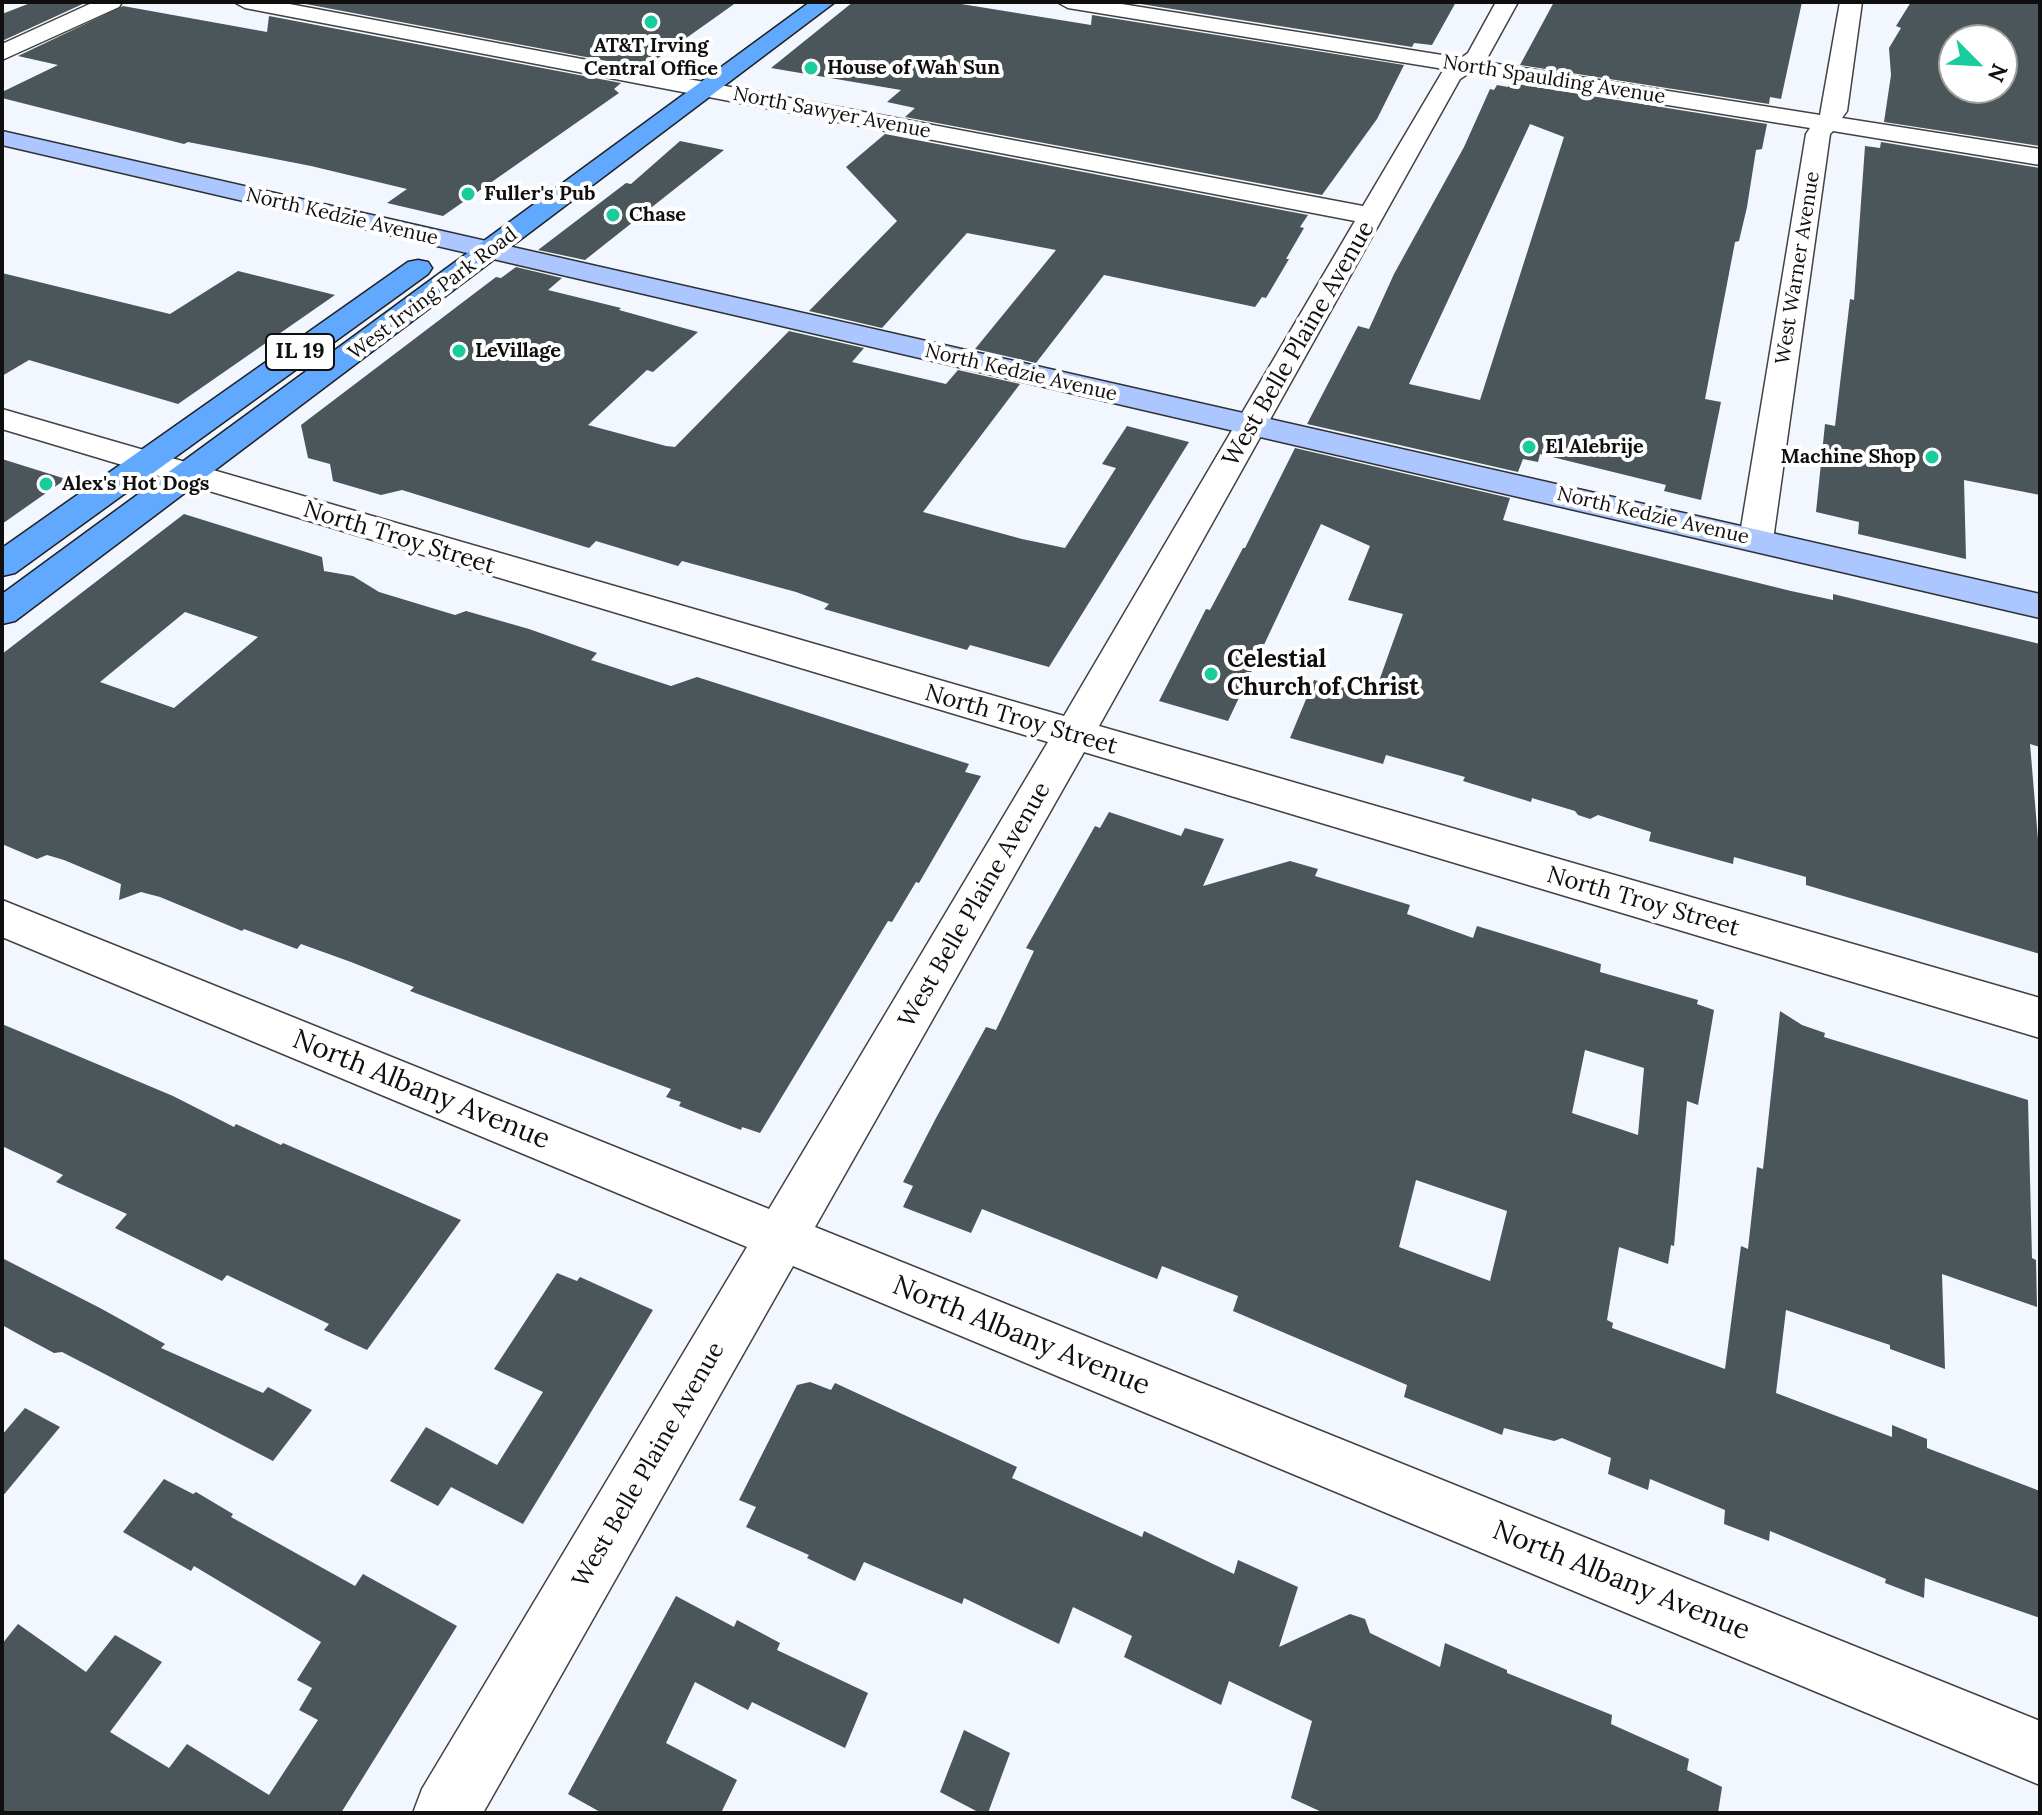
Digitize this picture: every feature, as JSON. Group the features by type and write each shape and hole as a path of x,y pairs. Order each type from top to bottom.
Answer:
{"main road":[{"name":"West Irving Park Road","path":"2,612 189,475 485,238 701,78 824,2"},
{"name":"West Irving Park Road","path":"643,104 672,83 701,78"},
{"name":"North Kedzie Avenue","path":"2,138 454,243 485,238 1253,426 2040,606"},
{"name":"West Irving Park Road","path":"2,565 454,243"}],"street":[{"path":"2,53 111,2"},
{"path":"245,2 672,83"},
{"name":"North Spaulding Avenue","path":"1068,2 1159,9 1465,65 2040,157"},
{"name":"West Belle Plaine Avenue","path":"446,1813 1253,426 1451,74 1477,57 1507,2"},
{"name":"West Warner Avenue","path":"1756,540 1818,134 1835,111 1851,2"},
{"name":"North Sawyer Avenue","path":"701,78 1371,216"},
{"name":"North Troy Street","path":"2,419 2040,1018"},
{"name":"North Albany Avenue","path":"2,918 2040,1753"}],"building":[{"path":"33,2 87,2 2,41 2,14"},
{"path":"295,2 737,2 644,68"},
{"path":"853,2 949,2 1091,25 1092,15 1404,65 1377,119 1322,195 905,117 915,108 887,102 901,90 771,68"},
{"path":"1128,2 1456,2 1432,45 1414,43 1412,47"},
{"path":"1554,2 1802,2 1781,99 1770,97 1769,104 1520,65"},
{"path":"1911,2 2040,2 2040,146 1884,122 1891,75 1889,48 1901,28 1896,26"},
{"path":"123,6 267,32 269,16 621,83 614,89 619,93 443,216 387,203 407,189 311,166 188,142 184,144 2,98 2,92 58,65 18,56"},
{"path":"1511,83 1767,124 1762,149 1756,150 1747,207 1739,241 1735,242 1705,399 1721,402 1701,500 1664,491 1666,485 1540,454 1538,462 1523,459 1518,472 1307,424 1358,326 1369,329 1394,274 1464,147 1490,89 1494,90 1497,85 1508,87","holes":["1530,124 1564,137 1480,400 1409,384"]},
{"path":"885,134 1308,215 1286,259 1289,259 1266,298 1262,297 1255,307 1104,275 1036,363 975,349 1056,250 967,233 882,328 809,311 897,221 846,167"},
{"path":"680,141 724,150 585,260 538,250 626,183 631,184"},
{"path":"1881,142 2040,168 2040,495 1964,480 1966,559 1858,534 1859,522 1816,512 1825,424 1835,426 1850,299 1854,300 1865,146 1880,148"},
{"path":"516,267 562,278 548,290 698,332 653,372 647,370 588,425 666,446 675,447 789,331 864,348 852,362 946,384 958,370 1020,384 923,512 1022,539 1065,548 1116,468 1102,464 1127,426 1189,442 1049,667 970,645 967,650 824,609 829,604 796,592 682,561 678,566 596,541 589,548 402,490 381,495 333,481 330,464 308,458 301,425 496,277 501,278"},
{"path":"238,271 335,295 178,404 29,360 2,376 2,273 170,314"},
{"path":"1295,448 1510,498 1503,520 1791,591 1833,600 1833,594 2040,644 2040,747 2030,744 2040,863 2040,954 1806,885 1806,877 1734,857 1733,864 1649,841 1651,832 1598,815 1590,819 1575,811 1532,798 1531,802 1463,781 1465,777 1386,755 1383,764 1290,738 1314,680 1374,695 1403,614 1348,600 1370,546 1321,524 1228,721 1159,701 1206,609 1210,610 1245,548"},
{"path":"2,459 66,479 2,524"},
{"path":"184,514 322,557 324,571 353,576 379,592 455,615 466,611 529,629 597,653 591,660 671,686 697,677 969,764 965,772 981,776 919,883 916,882 892,922 888,921 760,1133 742,1127 741,1130 679,1106 681,1102 666,1097 671,1089 410,991 414,987 351,962 301,944 297,949 244,929 242,931 160,897 141,892 119,900 121,884 64,860 47,855 37,859 2,844 2,654","holes":["185,612 258,637 174,708 100,682"]},
{"path":"1109,812 1181,836 1185,828 1224,839 1203,886 1290,861 1318,869 1315,876 1410,905 1407,914 1473,938 1477,926 1601,964 1600,972 1698,1000 1697,1004 1714,1010 1698,1105 1687,1101 1674,1246 1671,1245 1668,1264 1619,1247 1607,1320 1613,1323 1612,1328 1725,1369 1741,1246 1748,1249 1757,1167 1763,1169 1780,1011 1802,1025 1825,1033 1824,1037 2028,1100 2032,1258 2036,1260 2037,1307 1942,1274 1945,1369 1890,1349 1890,1345 1786,1310 1776,1393 1892,1437 1892,1425 1927,1439 1927,1448 2040,1491 2040,1618 1925,1578 1924,1598 1770,1531 1769,1541 1724,1524 1725,1510 1650,1479 1648,1490 1608,1474 1611,1458 1562,1438 1554,1441 1504,1428 1502,1435 1404,1397 1407,1385 1233,1311 1238,1296 1162,1266 1157,1279 982,1209 971,1233 903,1207 913,1186 903,1182 936,1118 986,1027 996,1030 1034,951 1026,948 1095,826 1100,828","holes":["1585,1050 1644,1068 1638,1135 1572,1113","1416,1180 1507,1211 1490,1281 1399,1247"]},
{"path":"2,1024 173,1096 234,1127 236,1124 281,1145 283,1143 461,1220 367,1350 324,1330 329,1324 227,1275 222,1281 115,1228 127,1214 56,1182 63,1175 2,1146"},
{"path":"2,1258 165,1344 161,1348 263,1393 268,1387 312,1410 273,1461 62,1352 54,1353 2,1325"},
{"path":"557,1273 577,1281 580,1277 653,1310 523,1524 451,1487 438,1506 390,1481 426,1427 497,1465 543,1392 494,1369"},
{"path":"810,1382 831,1390 835,1383 1017,1467 1012,1478 1142,1537 1144,1531 1234,1574 1238,1560 1298,1587 1279,1647 1350,1614 1365,1619 1370,1633 1440,1667 1445,1643 1507,1670 1507,1673 1612,1715 1611,1724 1689,1759 1687,1770 1722,1787 1718,1813 1324,1813 1291,1798 1312,1721 1229,1681 1221,1705 1124,1657 1132,1636 1073,1607 1059,1644 964,1598 962,1604 864,1562 855,1581 807,1558 809,1555 746,1527 756,1507 739,1500 797,1385"},
{"path":"25,1408 60,1427 2,1497 2,1435"},
{"path":"164,1479 193,1494 196,1492 233,1514 231,1517 355,1586 363,1574 457,1626 341,1813 2,1813 2,1644 18,1624 86,1672 115,1635 162,1662 110,1732 169,1768 187,1744 269,1795 318,1720 299,1710 312,1688 297,1680 321,1642 194,1566 191,1571 123,1532"},
{"path":"676,1596 734,1627 737,1620 780,1643 777,1650 868,1693 845,1748 752,1702 748,1710 695,1682 666,1743 737,1780 721,1813 602,1813 568,1794"},
{"path":"964,1730 1010,1753 988,1813 980,1813 940,1792"}],"place":[{"name":"AT&T Irving Central Office","path":"651,22"},
{"name":"House of Wah Sun","path":"811,68"},
{"name":"Fuller's Pub","path":"468,194"},
{"name":"Chase","path":"613,215"},
{"name":"LeVillage","path":"459,351"},
{"name":"El Alebrije","path":"1529,447"},
{"name":"Machine Shop","path":"1932,457"},
{"name":"Alex's Hot Dogs","path":"46,484"},
{"name":"Celestial Church of Christ","path":"1211,674"}]}
